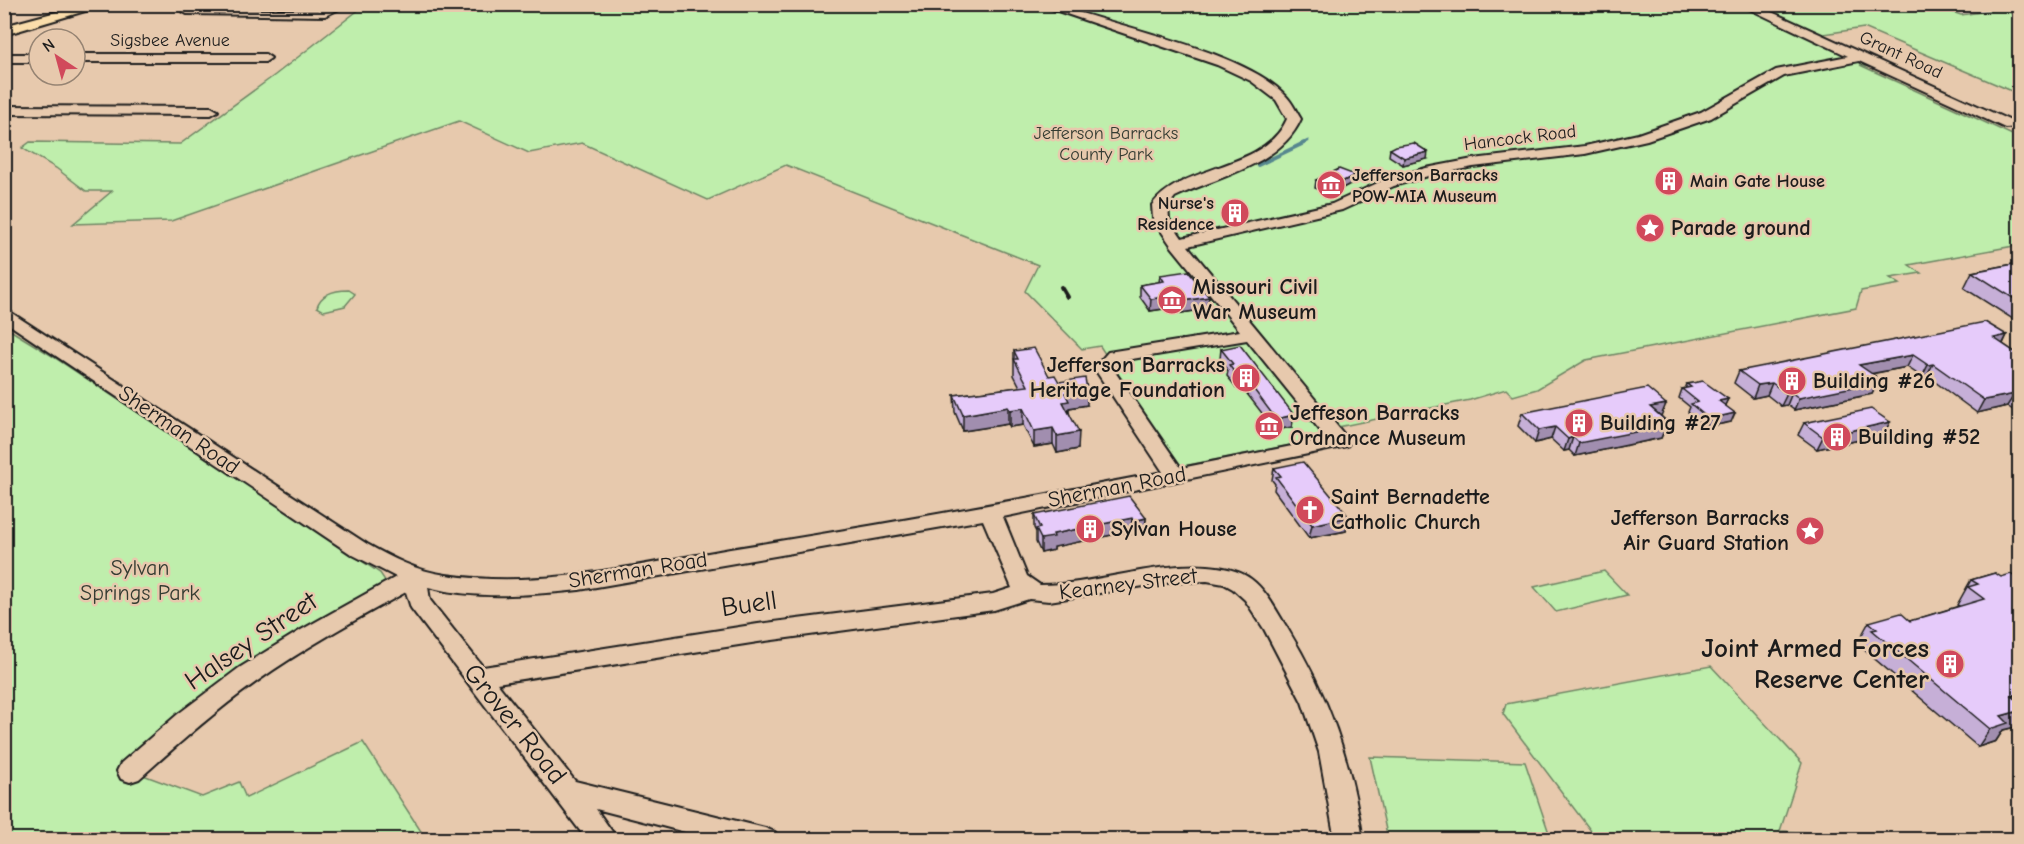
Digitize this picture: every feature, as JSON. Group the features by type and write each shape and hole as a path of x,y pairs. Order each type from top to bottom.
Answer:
{"main road":[{"path":"4,31 103,4"}],"street":[{"path":"175,4 187,11 216,13 331,12 344,4"},
{"path":"1042,4 1214,59 1273,92 1292,112 1294,120 1291,131 1274,146 1180,188 1164,199 1160,206 1161,219 1178,244 1252,334"},
{"name":"Grant Road","path":"1744,4 2015,124"},
{"name":"Hancock Road","path":"1178,244 1337,207 1389,183 1433,171 1585,150 1642,137 1707,115 1780,73 1805,66 1862,57"},
{"path":"4,58 27,58"},
{"name":"Sigsbee Avenue","path":"87,58 265,58"},
{"path":"4,110 211,111"},
{"name":"Sherman Road","path":"4,313 359,549 402,573 415,577 481,586 541,585 917,526 1340,442 1252,334"},
{"path":"1175,475 1103,368 1114,356 1252,334"},
{"path":"990,512 1018,581 1029,591"},
{"name":"Kearney Street","path":"1029,591 1049,594 1195,573 1228,576 1249,588 1309,686 1324,720 1343,793 1349,840"},
{"name":"Grover Road","path":"415,577 420,602 566,790 765,840"},
{"name":"Halsey Street","path":"130,771 190,718 247,675 322,627 415,577"},
{"name":"Buell","path":"477,677 758,633 994,602 1029,591"},
{"path":"566,790 604,840"}],"shaded area":[{"path":"2019,4 2020,7 1961,15 1928,5"}],"green space":[{"name":"Jefferson Barracks County Park","path":"1928,4 1961,15 2001,9 2019,16 2019,94 1864,28 1810,36 1874,67 1860,65 2019,138 2019,245 1909,265 1921,273 1890,278 1900,284 1861,291 1856,308 1586,360 1537,389 1513,396 1506,389 1470,400 1323,430 1326,436 1321,439 1178,467 1100,346 1082,349 1025,291 1038,265 786,165 708,200 582,143 529,153 459,121 171,221 73,224 112,191 86,191 56,168 22,148 30,142 180,144 275,75 365,5"},
{"path":"349,290 355,294 345,306 324,311 317,307 325,295"},
{"name":"Sylvan Springs Park","path":"5,327 380,573 388,585 127,769 202,797 239,782 246,798 363,742 426,839 5,840"},
{"path":"1604,571 1627,595 1556,612 1534,587"},
{"path":"1711,666 1802,763 1780,831 1868,836 1872,839 1597,839 1503,714 1506,704"},
{"path":"1370,757 1525,762 1551,839 1388,839"}],"building":[{"path":"1414,143 1428,152 1404,158 1390,149 1396,146"},
{"path":"1339,169 1355,175 1332,187 1316,180"},
{"path":"2019,263 2019,302 1972,272"},
{"path":"1188,271 1209,297 1182,301 1177,295 1151,299 1140,285 1164,281 1160,275"},
{"path":"1985,322 2007,335 1994,338 2019,355 2019,397 2015,394 1984,400 1933,364 1928,365 1913,355 1859,365 1875,376 1871,377 1878,382 1799,398 1792,393 1787,394 1772,383 1758,385 1739,371"},
{"path":"1240,345 1294,415 1276,419 1243,375 1237,376 1229,365 1233,364 1221,349"},
{"path":"1034,348 1049,376 1055,375 1059,382 1085,378 1087,389 1065,393 1069,401 1063,402 1079,432 1057,436 1053,428 1034,431 1023,408 1010,410 1008,407 963,415 954,395 1028,386 1014,359 1018,359 1014,351"},
{"path":"1703,381 1728,399 1719,401 1735,413 1709,419 1691,404 1698,402 1682,389 1691,387 1687,384"},
{"path":"1647,388 1666,404 1650,407 1665,420 1660,420 1666,426 1579,443 1573,437 1568,439 1555,427 1539,430 1522,413"},
{"path":"1871,409 1890,422 1823,437 1804,423"},
{"path":"1303,462 1349,517 1312,525 1276,477 1281,476 1274,468"},
{"path":"1129,496 1146,518 1133,521 1132,518 1053,534 1054,537 1041,539 1036,529 1040,528 1034,515"},
{"name":"Joint Armed Forces Reserve Center","path":"1995,573 2001,577 2011,574 2019,581 2019,693 2012,696 2019,702 2019,711 2001,716 2008,723 1990,729 1872,630 1877,629 1869,622 1901,613 1910,621 1984,599 1968,587 1978,584 1971,580"}],"waterway":[{"path":"1304,143 1308,141"},
{"path":"1258,165 1304,143"},
{"path":"1300,145 1304,143"}],"railway":[{"path":"2011,4 2020,8"},
{"path":"1061,287 1067,297"}],"place":[{"name":"Main Gate House","path":"1669,181"},
{"name":"Jefferson Barracks POW-MIA Museum","path":"1331,185"},
{"name":"Nurse's Residence","path":"1235,213"},
{"name":"Parade ground","path":"1650,228"},
{"name":"Missouri Civil War Museum","path":"1172,300"},
{"name":"Jefferson Barracks Heritage Foundation","path":"1246,378"},
{"name":"Building #26","path":"1792,381"},
{"name":"Building #27","path":"1579,423"},
{"name":"Jeffeson Barracks Ordnance Museum","path":"1269,426"},
{"name":"Building #52","path":"1837,437"},
{"name":"Saint Bernadette Catholic Church","path":"1310,510"},
{"name":"Sylvan House","path":"1090,529"},
{"name":"Jefferson Barracks Air Guard Station","path":"1810,531"},
{"name":"Joint Armed Forces Reserve Center","path":"1950,664"}]}
